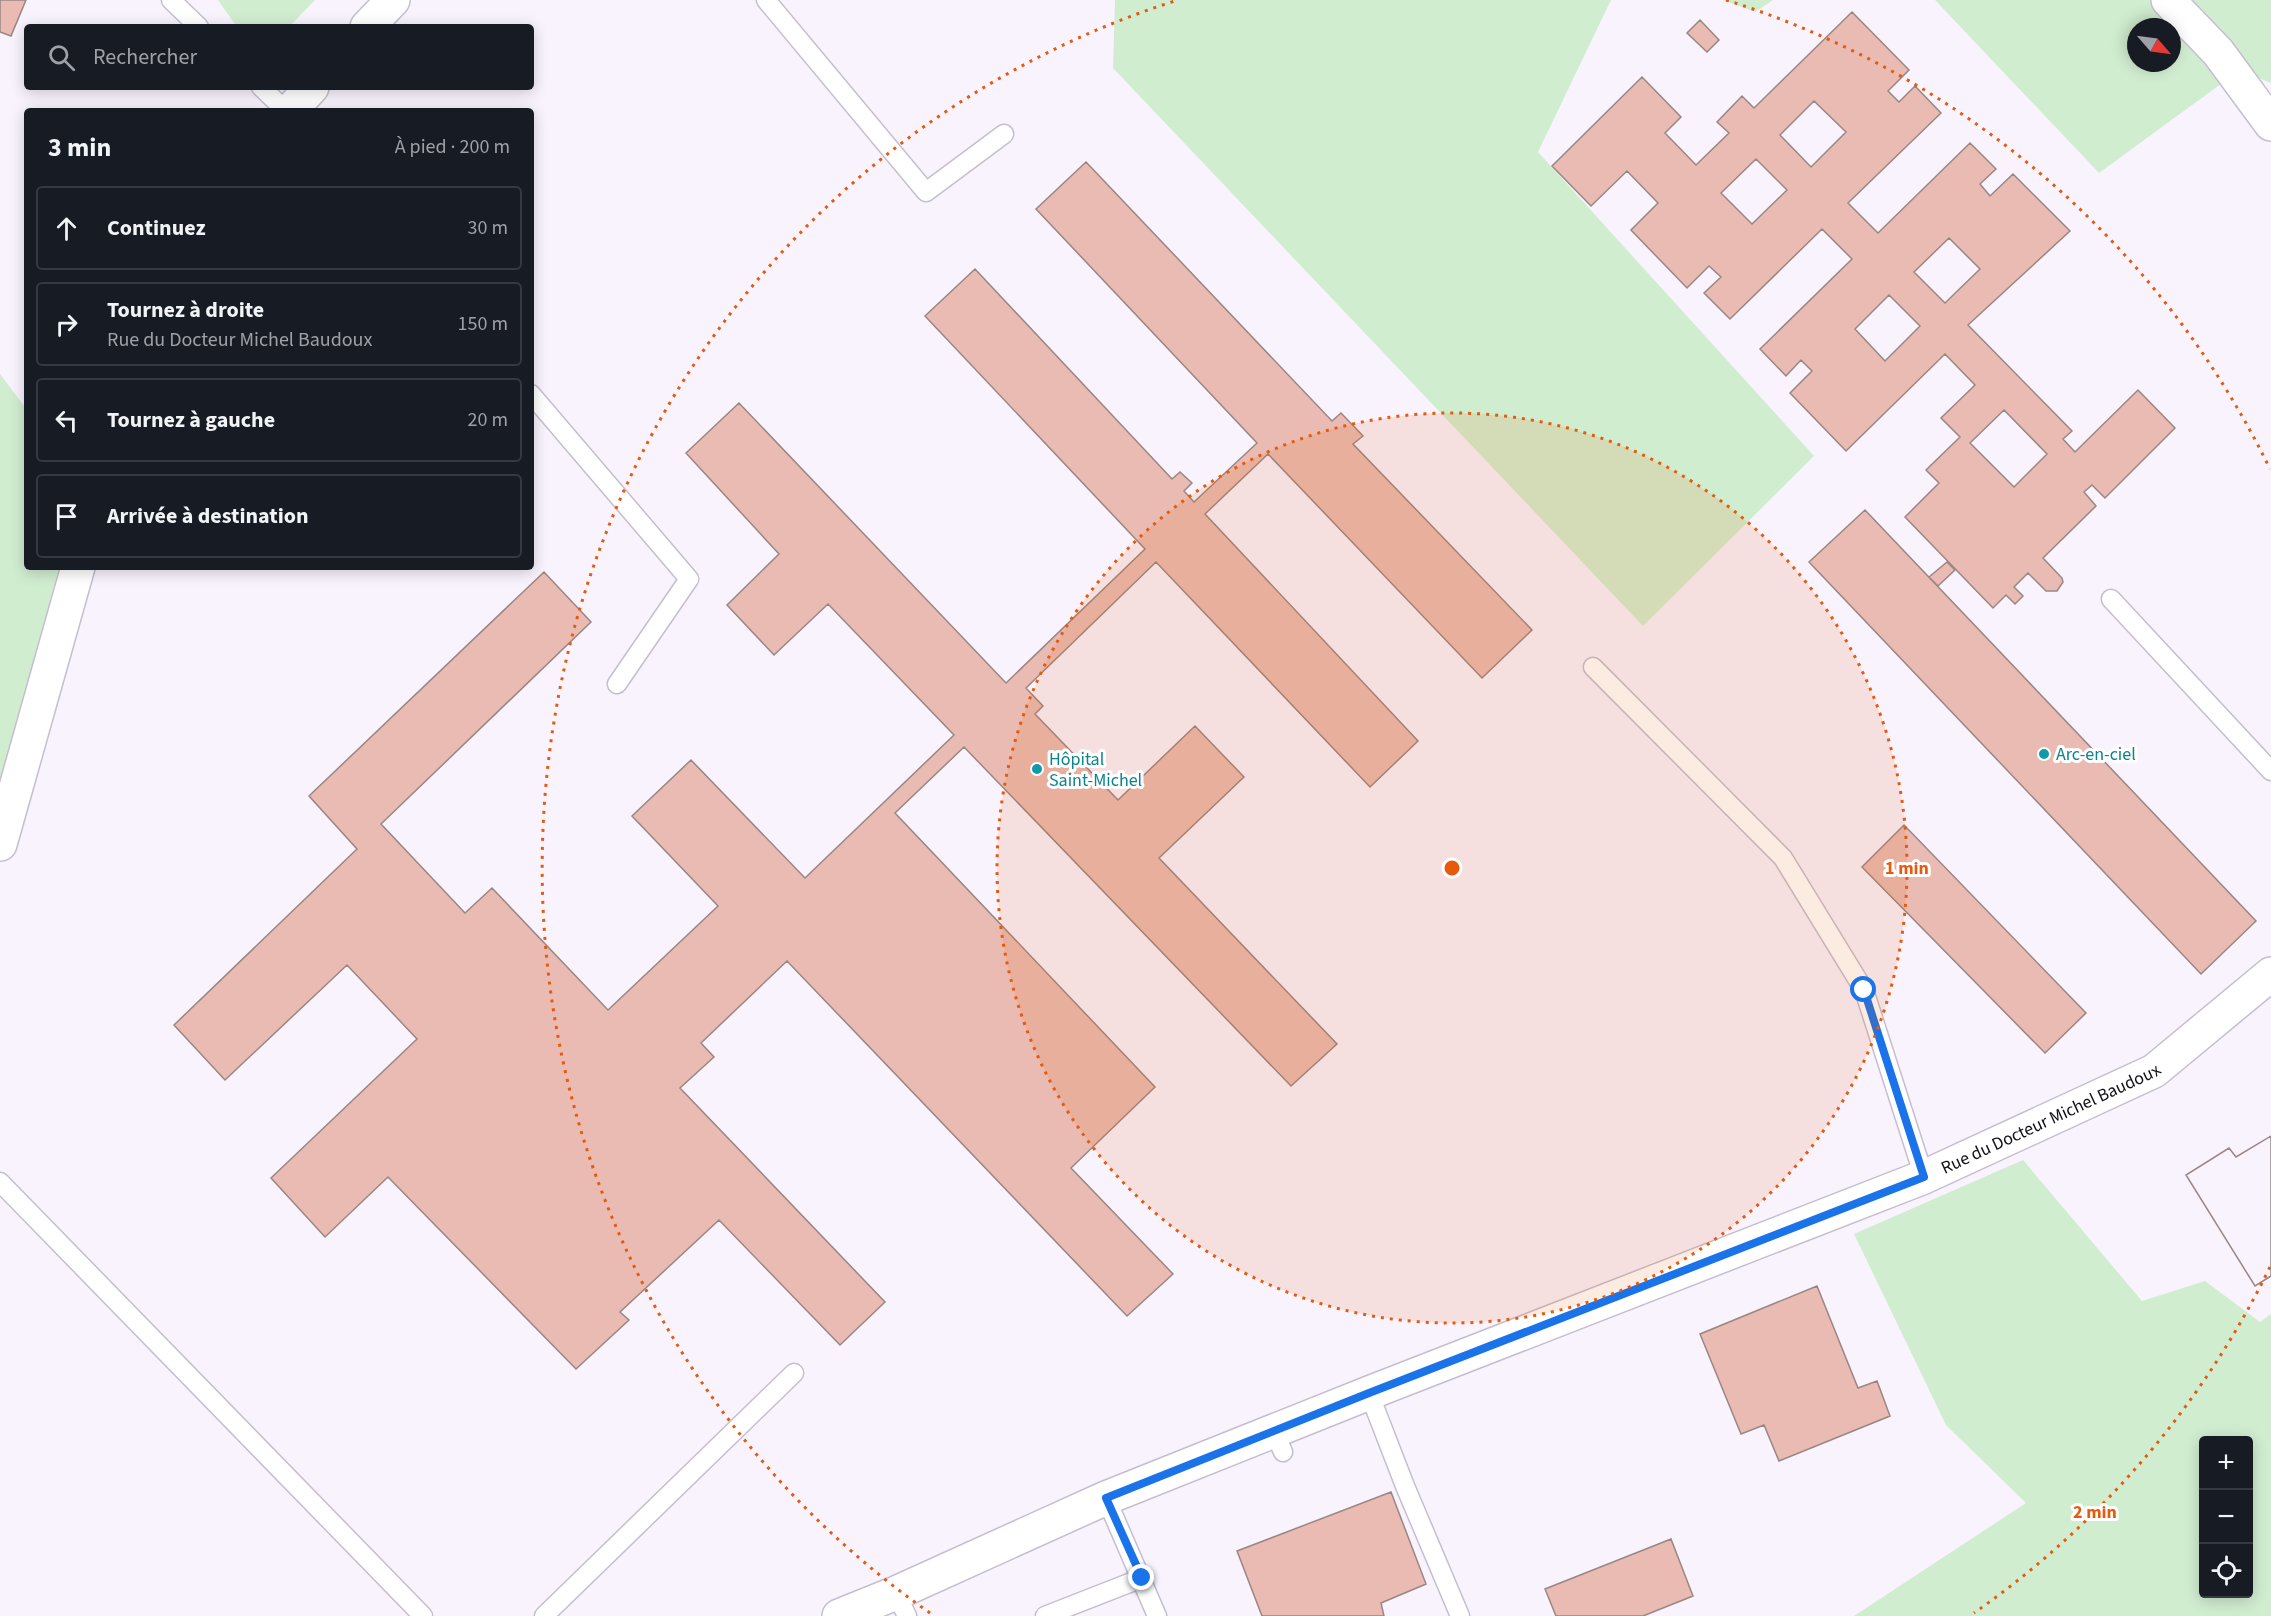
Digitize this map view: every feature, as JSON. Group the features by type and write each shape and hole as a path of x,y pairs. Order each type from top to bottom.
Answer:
{"street":[{"path":"370,24 393,0"},
{"path":"2168,0 2218,52 2271,124"},
{"path":"291,108 309,90"},
{"path":"0,844 77,570"},
{"name":"Rue du Docteur Michel Baudoux","path":"839,1616 901,1604 1106,1498 1279,1442 1369,1393 1924,1177 2154,1071 2271,974"}],"lane":[{"path":"171,0 196,24"},
{"path":"765,0 926,192 1004,134"},
{"path":"264,90 285,108"},
{"path":"534,398 689,579 617,684"},
{"path":"2111,599 2271,771"},
{"path":"1593,667 1783,858 1864,990 1924,1177"},
{"path":"0,1182 423,1616"},
{"path":"544,1616 794,1373"},
{"path":"1369,1393 1405,1486 1460,1616"},
{"path":"1106,1498 1157,1616"},
{"path":"1045,1616 1142,1578"}],"green space":[{"path":"218,0 315,0 292,24 235,24"},
{"path":"1115,0 1611,0 1538,152 1814,456 1643,626 1113,68"},
{"path":"1723,0 1773,0 1755,12"},
{"path":"1935,0 2271,0 2271,83 2240,70 2099,173"},
{"path":"0,374 24,406 24,570 58,570 0,787"},
{"path":"2023,1160 2142,1301 2205,1281 2260,1322 2271,1314 2271,1616 1854,1616 2026,1503 1946,1425 1854,1234"}],"building":[{"path":"0,0 26,0 11,36 0,32"},
{"path":"1852,12 1909,70 1888,91 1899,102 1915,86 1941,113 1848,203 1878,233 1970,143 1996,169 1980,184 1990,196 2013,174 2070,231 1968,325 2072,431 2063,439 2075,452 2138,390 2175,428 2105,498 2092,485 2084,492 2096,506 2043,558 2062,578 2063,582 2057,591 2046,591 2028,573 2014,587 2023,596 2015,604 2006,595 1993,608 1905,517 1939,483 1926,470 1960,437 1941,418 1975,385 1945,354 1846,451 1790,393 1812,371 1801,360 1786,376 1760,349 1852,259 1822,229 1730,319 1704,293 1721,277 1709,266 1687,288 1631,230 1658,203 1627,171 1591,206 1552,166 1642,77 1681,117 1665,133 1696,165 1729,133 1717,122 1742,96 1754,108","holes":["1814,101 1846,132 1811,167 1780,135","1756,159 1787,190 1752,224 1721,193","1949,238 1980,269 1945,303 1914,272","1889,295 1920,326 1885,361 1855,329","2004,410 2047,454 2014,487 1970,443"]},
{"path":"1700,20 1719,40 1707,52 1687,33"},
{"name":"Hôpital Saint-Michel","path":"1086,162 1332,421 1341,413 1363,436 1353,444 1532,630 1482,678 1268,454 1205,514 1418,741 1370,787 1156,562 1026,688 1043,706 1035,714 1118,800 1195,726 1244,777 1159,858 1337,1044 1291,1086 964,747 895,813 1155,1087 1071,1168 1173,1274 1127,1316 787,961 701,1043 714,1057 680,1088 885,1302 840,1345 719,1220 620,1312 629,1320 576,1369 388,1177 325,1237 271,1178 417,1039 347,965 225,1080 174,1025 357,849 309,796 544,572 591,622 381,824 465,913 492,888 608,1010 718,906 632,816 691,760 805,878 954,735 828,604 774,655 727,605 779,554 686,453 739,403 1006,683 1145,549 925,316 975,269 1172,479 1180,472 1192,483 1184,491 1194,502 1257,443 1036,209"},
{"name":"Arc-en-ciel","path":"1865,510 2256,921 2201,974 1809,562"},
{"path":"1947,562 1955,570 1938,586 1929,577"},
{"path":"1904,825 2086,1013 2045,1053 1862,867"},
{"path":"2271,1136 2271,1276 2255,1286 2186,1175 2229,1148 2236,1157"},
{"path":"2271,1136 2271,1276 2255,1286 2186,1175 2229,1148 2236,1157"},
{"path":"1817,1286 1858,1388 1877,1381 1890,1416 1779,1461 1764,1425 1741,1434 1700,1334"},
{"path":"1391,1492 1426,1584 1381,1603 1384,1616 1262,1616 1237,1551"},
{"path":"1671,1539 1693,1596 1643,1616 1556,1616 1545,1589"}],"place":[{"name":"Arc-en-ciel","path":"2044,754"},
{"name":"Hôpital Saint-Michel","path":"1037,769"}],"route":[{"path":"1142,1578 1106,1498 1924,1177 1864,990"}]}
